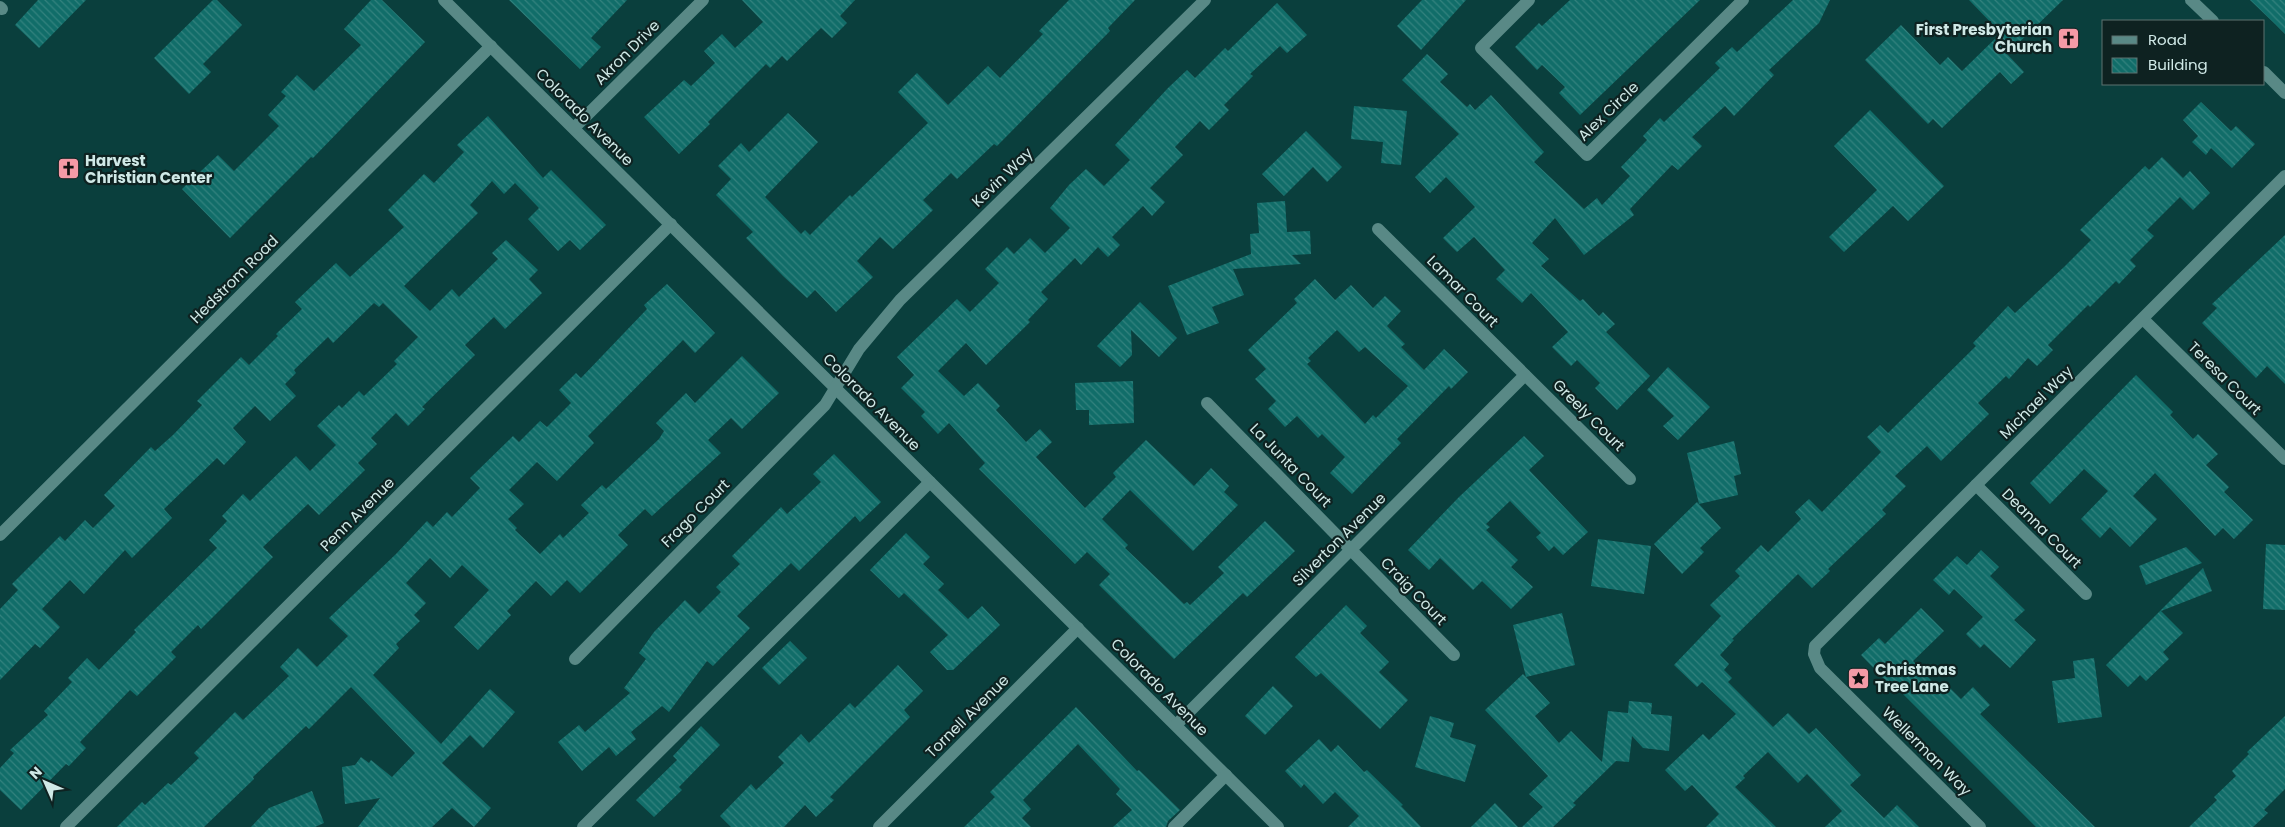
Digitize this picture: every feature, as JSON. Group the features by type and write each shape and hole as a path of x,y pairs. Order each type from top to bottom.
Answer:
{"street":[{"name":"Colorado Avenue","path":"444,0 1278,827"},
{"name":"Akron Drive","path":"574,128 703,0"},
{"name":"Kevin Way","path":"836,389 858,349 900,300 1205,0"},
{"name":"Alex Circle","path":"1529,0 1481,48 1587,155 1743,0"},
{"path":"2191,0 2212,20"},
{"name":"Hedstrom Road","path":"0,535 491,46"},
{"path":"2265,73 2285,93"},
{"name":"Michael Way","path":"1814,654 1820,640 2285,176"},
{"name":"Penn Avenue","path":"66,827 671,224"},
{"name":"Lamar Court","path":"1378,229 1525,375"},
{"name":"Teresa Court","path":"2143,319 2285,459"},
{"name":"Greely Court","path":"1525,375 1630,479"},
{"name":"Silverton Avenue","path":"1176,725 1525,375"},
{"name":"Frago Court","path":"574,659 825,404 836,389"},
{"name":"La Junta Court","path":"1207,403 1351,550"},
{"path":"584,827 930,482"},
{"name":"Deanna Court","path":"1976,485 2086,594"},
{"name":"Craig Court","path":"1351,550 1454,655"},
{"name":"Tornell Avenue","path":"879,827 1078,628"},
{"name":"Wellerman Way","path":"1814,654 1820,668 1980,827"},
{"path":"1174,827 1226,775"}],"building":[{"path":"38,0 86,0 39,48 15,25"},
{"path":"213,0 217,0 242,25 203,64 211,72 189,94 154,58"},
{"path":"371,0 382,0 425,42 313,158 311,157 230,238 182,189 218,155 234,171 279,126 268,115 286,96 281,92 297,75 314,91 361,45 344,29"},
{"path":"509,0 627,0 591,38 601,47 580,69"},
{"path":"742,0 855,0 840,16 847,23 832,38 821,28 787,61 782,56 770,68 766,64 679,154 644,117 684,80 691,86 715,63 704,51 722,34 735,48 763,22"},
{"path":"1069,0 1135,0 1108,28 1110,31 997,146 994,144 957,179 951,173 923,200 933,210 893,249 880,237 857,261 873,277 836,312 815,290 807,298 783,276 746,238 753,232 716,195 731,179 718,166 741,143 749,152 788,113 818,142 765,197 801,234 805,230 810,235 928,123 898,92 917,73 948,105 988,66 1000,78 1043,34 1039,31"},
{"path":"1422,0 1466,0 1421,50 1397,26"},
{"path":"1570,0 1700,0 1580,115 1559,93 1565,87 1542,65 1537,70 1515,47 1539,23 1542,26"},
{"path":"1793,0 1830,0 1819,23 1769,70 1774,75 1734,116 1725,106 1692,137 1702,146 1678,170 1672,165 1630,209 1634,215 1584,255 1555,218 1532,243 1549,259 1541,266 1580,301 1583,299 1599,316 1603,312 1615,324 1606,332 1650,376 1617,410 1595,388 1600,383 1577,360 1571,366 1552,347 1568,332 1531,293 1522,303 1496,279 1505,270 1474,237 1457,252 1443,238 1475,207 1446,177 1430,193 1415,177 1459,134 1402,80 1427,54 1448,74 1440,82 1467,107 1470,104 1475,110 1491,95 1544,152 1534,162 1584,209 1597,198 1602,205 1630,176 1621,167 1647,140 1643,136 1660,118 1664,122 1720,68 1715,63 1732,47 1737,52"},
{"path":"1969,0 2063,0 2007,54 2024,72 2011,84 2000,72 1942,128 1933,119 1928,124 1865,60 1901,25 1940,65 1948,57 1962,71 2001,33"},
{"path":"2250,0 2285,0 2285,34 2275,24"},
{"path":"1277,3 1307,35 1287,53 1280,46 1250,74 1253,76 1224,105 1229,110 1209,130 1200,121 1175,147 1183,155 1150,188 1165,202 1152,216 1143,206 1112,237 1120,245 1108,257 1098,247 1081,265 1075,258 1041,292 1048,299 1028,320 1030,322 986,365 966,343 938,371 964,396 978,383 1000,406 996,410 1026,442 1040,429 1052,442 1036,457 1085,508 1116,477 1113,473 1146,440 1194,486 1211,468 1229,486 1224,492 1238,505 1193,551 1130,490 1102,519 1128,545 1125,548 1184,604 1187,602 1190,605 1224,573 1218,567 1265,521 1295,551 1247,597 1243,593 1174,659 1099,585 1110,574 1087,552 1075,564 979,469 985,463 949,423 938,434 921,416 925,412 901,388 914,375 897,357 957,299 970,312 999,283 985,269 1007,247 1014,254 1030,238 1045,253 1070,228 1050,208 1069,185 1086,169 1104,186 1130,160 1115,145 1168,88 1187,70 1195,78 1225,48 1228,51"},
{"path":"2201,102 2231,131 2236,126 2255,144 2232,168 2211,148 2206,155 2192,142 2198,136 2183,120"},
{"path":"1354,106 1407,111 1401,165 1381,163 1383,142 1351,139"},
{"path":"1870,110 1944,186 1908,221 1893,206 1844,252 1829,237 1877,190 1834,146"},
{"path":"488,116 543,178 551,170 606,225 580,250 570,240 558,251 528,219 539,208 515,183 504,194 492,181 470,205 478,213 404,286 430,311 452,289 459,297 498,259 492,253 506,240 538,270 529,279 542,293 505,329 494,317 465,345 475,355 422,407 425,409 408,426 396,413 371,438 377,444 358,463 365,470 319,515 308,504 263,547 273,557 201,629 198,625 171,652 176,657 137,696 130,690 80,742 86,748 69,766 66,764 21,810 0,790 0,768 14,753 10,750 48,715 44,711 72,682 68,678 87,658 99,670 136,632 134,630 217,548 209,540 227,521 222,516 243,494 250,501 296,456 310,471 336,445 317,426 339,405 342,408 359,391 364,396 397,364 394,361 418,337 383,303 379,307 374,303 333,343 328,337 294,370 296,373 285,384 296,396 270,421 255,406 233,428 246,442 224,465 217,458 164,509 172,518 132,558 125,550 84,594 70,580 42,609 60,627 40,648 35,644 0,680 0,609 18,590 12,584 60,536 65,541 85,520 93,528 115,506 104,495 151,447 155,451 173,435 202,405 197,401 241,357 249,365 278,336 276,334 302,309 295,302 336,263 350,277 404,227 388,210 424,174 434,183 464,152 457,145"},
{"path":"1306,131 1342,167 1327,182 1313,167 1284,196 1262,174"},
{"path":"2162,157 2183,178 2190,171 2210,193 2193,210 2180,197 2147,230 2154,236 2130,260 2136,266 2119,284 2116,281 2090,307 2088,305 2048,345 2053,350 2037,366 2028,358 2009,379 2006,376 1978,403 1989,414 1941,461 1927,446 1895,476 1906,486 1882,510 1886,514 1828,569 1830,571 1812,588 1798,574 1732,639 1734,640 1720,655 1729,664 1724,670 1732,678 1728,682 1773,727 1788,713 1809,734 1816,728 1861,775 1850,785 1884,818 1897,805 1919,827 1825,827 1842,811 1807,774 1798,783 1768,752 1743,776 1745,778 1735,787 1776,827 1706,827 1719,814 1692,785 1685,791 1665,770 1703,734 1709,740 1736,714 1702,682 1697,687 1674,665 1721,616 1710,605 1740,576 1735,571 1761,545 1768,552 1801,519 1795,512 1809,499 1822,512 1881,452 1867,437 1880,425 1888,433 1976,346 1973,343 2008,306 2015,313 2064,267 2091,240 2080,230 2145,166 2149,170"},
{"path":"1285,201 1287,232 1310,231 1311,254 1292,255 1301,264 1233,269 1244,295 1212,307 1219,323 1187,335 1168,286 1251,254 1250,234 1259,233 1257,203"},
{"path":"2285,235 2285,384 2267,366 2256,378 2202,323 2217,308 2212,304"},
{"path":"1315,279 1335,300 1351,285 1373,308 1385,296 1401,311 1387,326 1405,344 1401,347 1424,370 1444,349 1468,372 1451,389 1449,386 1397,439 1401,443 1352,494 1330,473 1345,457 1322,434 1318,438 1297,416 1285,427 1268,409 1276,401 1255,379 1266,369 1248,350 1297,303 1294,299","holes":["1337,330 1359,352 1365,347 1408,386 1376,418 1373,415 1365,424 1307,364 1311,361 1308,358"]},
{"path":"667,284 715,333 695,353 683,340 588,436 594,443 557,481 537,462 509,490 524,504 508,519 517,528 515,530 540,554 560,534 563,538 589,513 581,505 602,485 606,489 659,439 664,431 656,423 686,393 695,403 742,356 779,393 742,429 731,418 708,440 721,453 652,516 645,509 618,535 628,545 580,593 567,580 551,596 536,581 507,611 511,615 478,650 454,627 489,590 462,565 450,578 430,558 406,583 426,603 414,615 420,621 396,644 399,648 373,675 441,744 490,689 515,712 483,748 470,735 442,763 491,808 474,827 452,808 432,827 358,827 380,798 345,804 342,767 355,765 361,757 369,763 371,760 392,777 415,753 351,687 309,729 306,726 204,827 117,827 142,802 145,805 168,783 171,785 199,758 194,753 235,712 243,720 289,676 280,667 298,648 317,667 348,636 329,618 396,554 427,521 433,527 447,512 452,517 480,488 470,478 513,436 519,442 540,421 547,427 571,403 559,390 576,373 581,378 647,309 644,305"},
{"path":"1140,302 1177,338 1159,357 1131,330 1132,355 1120,367 1097,346"},
{"path":"1668,367 1710,407 1678,440 1663,426 1674,416 1647,390"},
{"path":"2136,375 2173,412 2170,415 2193,439 2198,434 2218,454 2206,465 2229,487 2224,492 2253,520 2234,539 2223,528 2215,536 2155,473 2133,496 2157,519 2130,547 2110,527 2100,538 2081,519 2108,491 2084,469 2050,504 2030,483"},
{"path":"1133,381 1134,423 1089,425 1089,410 1076,410 1075,383"},
{"path":"1524,436 1544,456 1529,470 1588,532 1563,555 1554,546 1549,551 1536,537 1541,533 1510,501 1486,524 1490,527 1486,530 1518,560 1511,567 1533,587 1511,609 1482,581 1473,590 1440,558 1429,570 1408,550 1459,497"},
{"path":"1734,441 1741,474 1734,476 1738,495 1699,504 1687,453"},
{"path":"834,454 881,502 860,522 855,516 799,571 791,563 737,616 750,628 713,666 707,661 669,712 662,706 631,732 636,739 616,756 609,747 582,771 558,742 579,725 585,732 630,693 624,688 646,659 639,653 654,632 685,600 699,614 721,592 716,587 740,564 732,556 781,507 787,514 821,482 813,474"},
{"path":"1697,502 1721,528 1700,548 1704,552 1682,574 1654,544"},
{"path":"906,533 930,557 923,564 944,584 938,590 968,619 982,606 1000,625 953,670 947,670 930,652 948,635 904,593 899,598 870,570"},
{"path":"1598,539 1651,546 1644,594 1591,586"},
{"path":"2266,544 2285,545 2285,610 2263,609"},
{"path":"2186,547 2202,563 2146,585 2139,566"},
{"path":"1981,550 1999,567 1990,576 2025,610 2014,620 2036,640 2010,668 1984,644 1980,648 1966,634 1983,617 1954,589 1949,595 1933,580 1957,556 1967,565"},
{"path":"2203,568 2212,591 2161,611 2183,633 2163,652 2169,659 2146,681 2140,675 2128,687 2106,665"},
{"path":"1346,605 1367,626 1360,633 1389,662 1379,672 1408,700 1380,729 1321,673 1316,677 1295,657"},
{"path":"1921,608 1944,631 1913,661 1943,693 1949,687 1961,699 1973,687 1990,705 1980,714 2095,827 2036,827 1891,682 1889,684 1861,655 1879,638 1885,644"},
{"path":"1562,613 1575,665 1526,677 1513,625"},
{"path":"790,641 807,658 779,685 762,668"},
{"path":"2094,658 2102,717 2058,723 2052,681 2075,678 2073,661"},
{"path":"898,665 923,691 904,710 910,717 830,797 834,800 816,817 805,805 784,827 731,827 720,816 751,784 756,790 784,763 778,757 801,734 809,743 850,703 855,708"},
{"path":"1523,674 1550,703 1535,716 1559,743 1571,731 1602,762 1608,711 1628,713 1629,701 1652,703 1651,714 1672,716 1669,751 1643,748 1632,736 1629,762 1616,761 1573,803 1576,805 1553,827 1522,827 1543,807 1529,794 1548,776 1485,710"},
{"path":"1273,686 1293,706 1265,735 1245,716"},
{"path":"1076,707 1137,771 1139,770 1180,810 1168,821 1166,827 1113,827 1132,810 1116,794 1120,789 1078,744 1023,800 1031,809 1022,818 1031,827 964,827 995,797 990,792"},
{"path":"1430,716 1454,723 1450,737 1476,745 1465,782 1415,767"},
{"path":"2285,716 2285,789 2264,810 2268,813 2253,827 2189,827 2217,800 2214,797 2236,776 2232,771 2249,754 2247,752"},
{"path":"701,726 720,745 679,787 682,790 654,817 636,800 677,760 673,756"},
{"path":"1319,739 1331,752 1338,745 1364,772 1367,770 1403,805 1401,806 1421,827 1348,827 1359,816 1335,792 1323,804 1304,784 1301,788 1285,771"},
{"path":"312,791 324,823 315,827 251,827 269,808"},
{"path":"1495,803 1518,827 1471,827"}],"place":[{"name":"First Presbyterian Church","path":"2068,38"},
{"name":"Harvest Christian Center","path":"69,169"},
{"name":"Christmas Tree Lane","path":"1859,678"}]}
